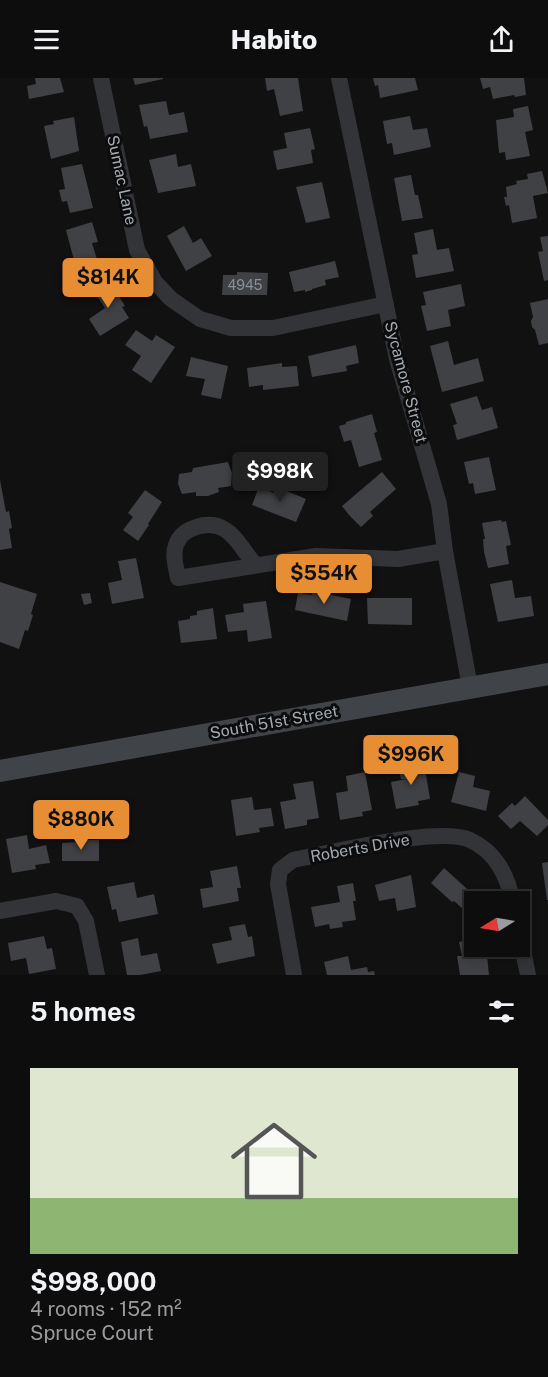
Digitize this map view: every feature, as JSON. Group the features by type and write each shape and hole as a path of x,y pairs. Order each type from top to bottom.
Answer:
{"street":[{"name":"Sumac Lane","path":"101,78 137,250 155,282 171,299 200,319 231,328 255,329 273,328 386,304"},
{"name":"Sycamore Street","path":"339,78 397,359 439,504 445,551 470,687"},
{"path":"255,564 226,529 212,525 198,527 185,533 176,544 174,558 178,578 316,556 398,559 445,551"},
{"name":"South 51st Street","path":"0,771 548,674"},
{"name":"Roberts Drive","path":"294,975 278,884 280,870 293,860 413,838 446,836 469,840 491,854 502,867 511,891"},
{"path":"0,911 56,902 77,906 86,921 97,975"},
{"path":"524,957 528,975"}],"building":[{"path":"35,78 60,78 64,92 29,99 27,86 36,84"},
{"path":"133,78 163,78 163,79 135,85"},
{"path":"265,78 298,78 303,111 280,116 274,89 267,91"},
{"path":"373,78 415,78 418,90 380,98 378,85 375,86"},
{"path":"480,78 524,78 526,95 493,99 490,87 483,89"},
{"path":"166,101 169,115 184,112 188,132 150,139 147,126 144,127 139,105"},
{"path":"528,106 533,130 525,132 530,156 506,160 505,152 499,153 496,120 514,117 513,109"},
{"path":"410,116 413,130 427,128 431,147 394,155 392,143 387,144 383,121"},
{"path":"74,117 79,151 51,159 44,126 54,124 53,121"},
{"path":"310,128 315,149 311,150 313,163 277,170 273,151 287,148 284,133"},
{"path":"176,154 178,167 191,164 196,186 158,193 149,160"},
{"path":"82,164 93,208 70,213 67,201 62,202 59,190 65,189 61,168"},
{"path":"542,171 548,193 533,196 537,218 512,223 509,205 506,206 504,197 507,197 506,187 517,184 516,181 528,179 527,174"},
{"path":"411,175 423,218 402,221 394,178"},
{"path":"322,182 330,218 306,223 296,187"},
{"path":"92,222 98,242 92,243 100,269 78,275 66,230"},
{"path":"184,226 193,243 201,238 212,256 186,271 167,236"},
{"path":"433,229 437,250 449,248 454,271 416,278 412,255 418,254 414,233"},
{"path":"548,236 548,280 544,281 538,252 543,251 540,237"},
{"path":"335,261 339,277 325,280 326,285 312,290 294,292 289,272"},
{"path":"237,272 268,273 267,295 222,295 223,275 237,275"},
{"path":"109,280 125,306 122,307 129,318 100,336 89,319 105,308 93,290"},
{"path":"461,284 465,306 448,310 451,326 427,331 421,306 426,305 423,292"},
{"path":"548,299 548,343 539,345 532,327 533,317 530,303"},
{"path":"136,330 152,341 156,335 175,347 151,383 132,370 141,356 125,345"},
{"path":"448,341 454,365 478,358 484,381 442,392 430,346"},
{"path":"356,345 359,363 346,366 347,371 312,377 308,356"},
{"path":"191,357 228,366 221,399 201,395 205,379 186,376"},
{"path":"282,363 282,367 297,366 299,386 263,390 263,385 249,387 247,368"},
{"path":"477,396 482,410 492,407 498,428 457,440 453,425 457,424 450,404"},
{"path":"372,414 377,432 374,433 382,460 359,467 351,440 344,442 339,426"},
{"path":"489,457 496,490 475,494 473,483 469,484 464,462"},
{"path":"228,462 232,473 231,486 218,488 219,492 208,496 196,496 196,492 182,494 178,484 179,474 192,472 193,468"},
{"path":"382,472 396,489 370,512 373,516 361,527 342,506"},
{"path":"0,480 6,512 9,511 12,528 9,529 12,548 0,550"},
{"path":"259,487 274,493 277,487 306,499 296,522 252,505"},
{"path":"145,490 162,502 138,541 123,530 133,517 128,513"},
{"path":"506,521 511,545 506,546 509,564 488,568 484,552 483,539 485,539 482,523"},
{"path":"136,558 144,598 112,604 108,583 122,580 118,561"},
{"path":"512,580 515,598 531,596 534,616 498,622 490,584"},
{"path":"0,582 37,594 28,631 25,630 19,649 0,642"},
{"path":"313,591 351,599 347,621 295,610 298,593 312,595"},
{"path":"90,593 92,603 84,605 81,594"},
{"path":"367,598 412,598 412,625 368,624"},
{"path":"266,601 272,638 248,642 247,630 228,632 225,615 244,612 243,604"},
{"path":"213,608 217,639 181,643 178,621 190,619 190,616 197,615 197,611"},
{"path":"424,762 430,799 418,801 419,805 396,809 391,782 407,779 401,779 398,766"},
{"path":"365,772 372,810 362,812 363,816 340,820 336,793 348,791 346,776"},
{"path":"459,772 475,776 473,787 490,791 486,811 451,802"},
{"path":"313,781 319,818 307,820 307,825 285,829 280,802 296,799 293,784"},
{"path":"525,796 548,820 548,825 537,836 520,821 511,829 498,816 512,803 515,806"},
{"path":"252,797 254,810 271,808 274,826 259,828 260,832 236,836 231,800"},
{"path":"27,835 29,849 46,845 50,863 35,865 36,869 12,873 6,839"},
{"path":"76,840 99,840 99,861 62,861 62,843 76,842"},
{"path":"548,862 548,900 547,900 542,863"},
{"path":"237,866 241,888 237,888 239,901 203,908 200,889 213,887 210,871"},
{"path":"444,868 469,891 464,891 464,910 454,901 452,902 431,883"},
{"path":"411,875 416,907 397,911 395,898 379,901 375,885"},
{"path":"134,882 137,898 154,894 158,914 119,922 116,909 112,910 107,887"},
{"path":"353,883 356,920 342,922 343,927 330,929 329,924 315,927 311,907 340,902 337,886"},
{"path":"245,924 248,937 252,936 255,956 217,964 212,944 232,940 229,927"},
{"path":"44,936 47,949 52,948 56,969 29,974 26,958 11,961 8,943"},
{"path":"138,938 141,956 157,953 161,971 127,975 121,942"},
{"path":"464,941 464,957 487,957 489,975 460,975 457,956 462,956 459,942"},
{"path":"348,956 351,970 367,967 368,972 374,971 375,975 327,975 324,962"}]}
